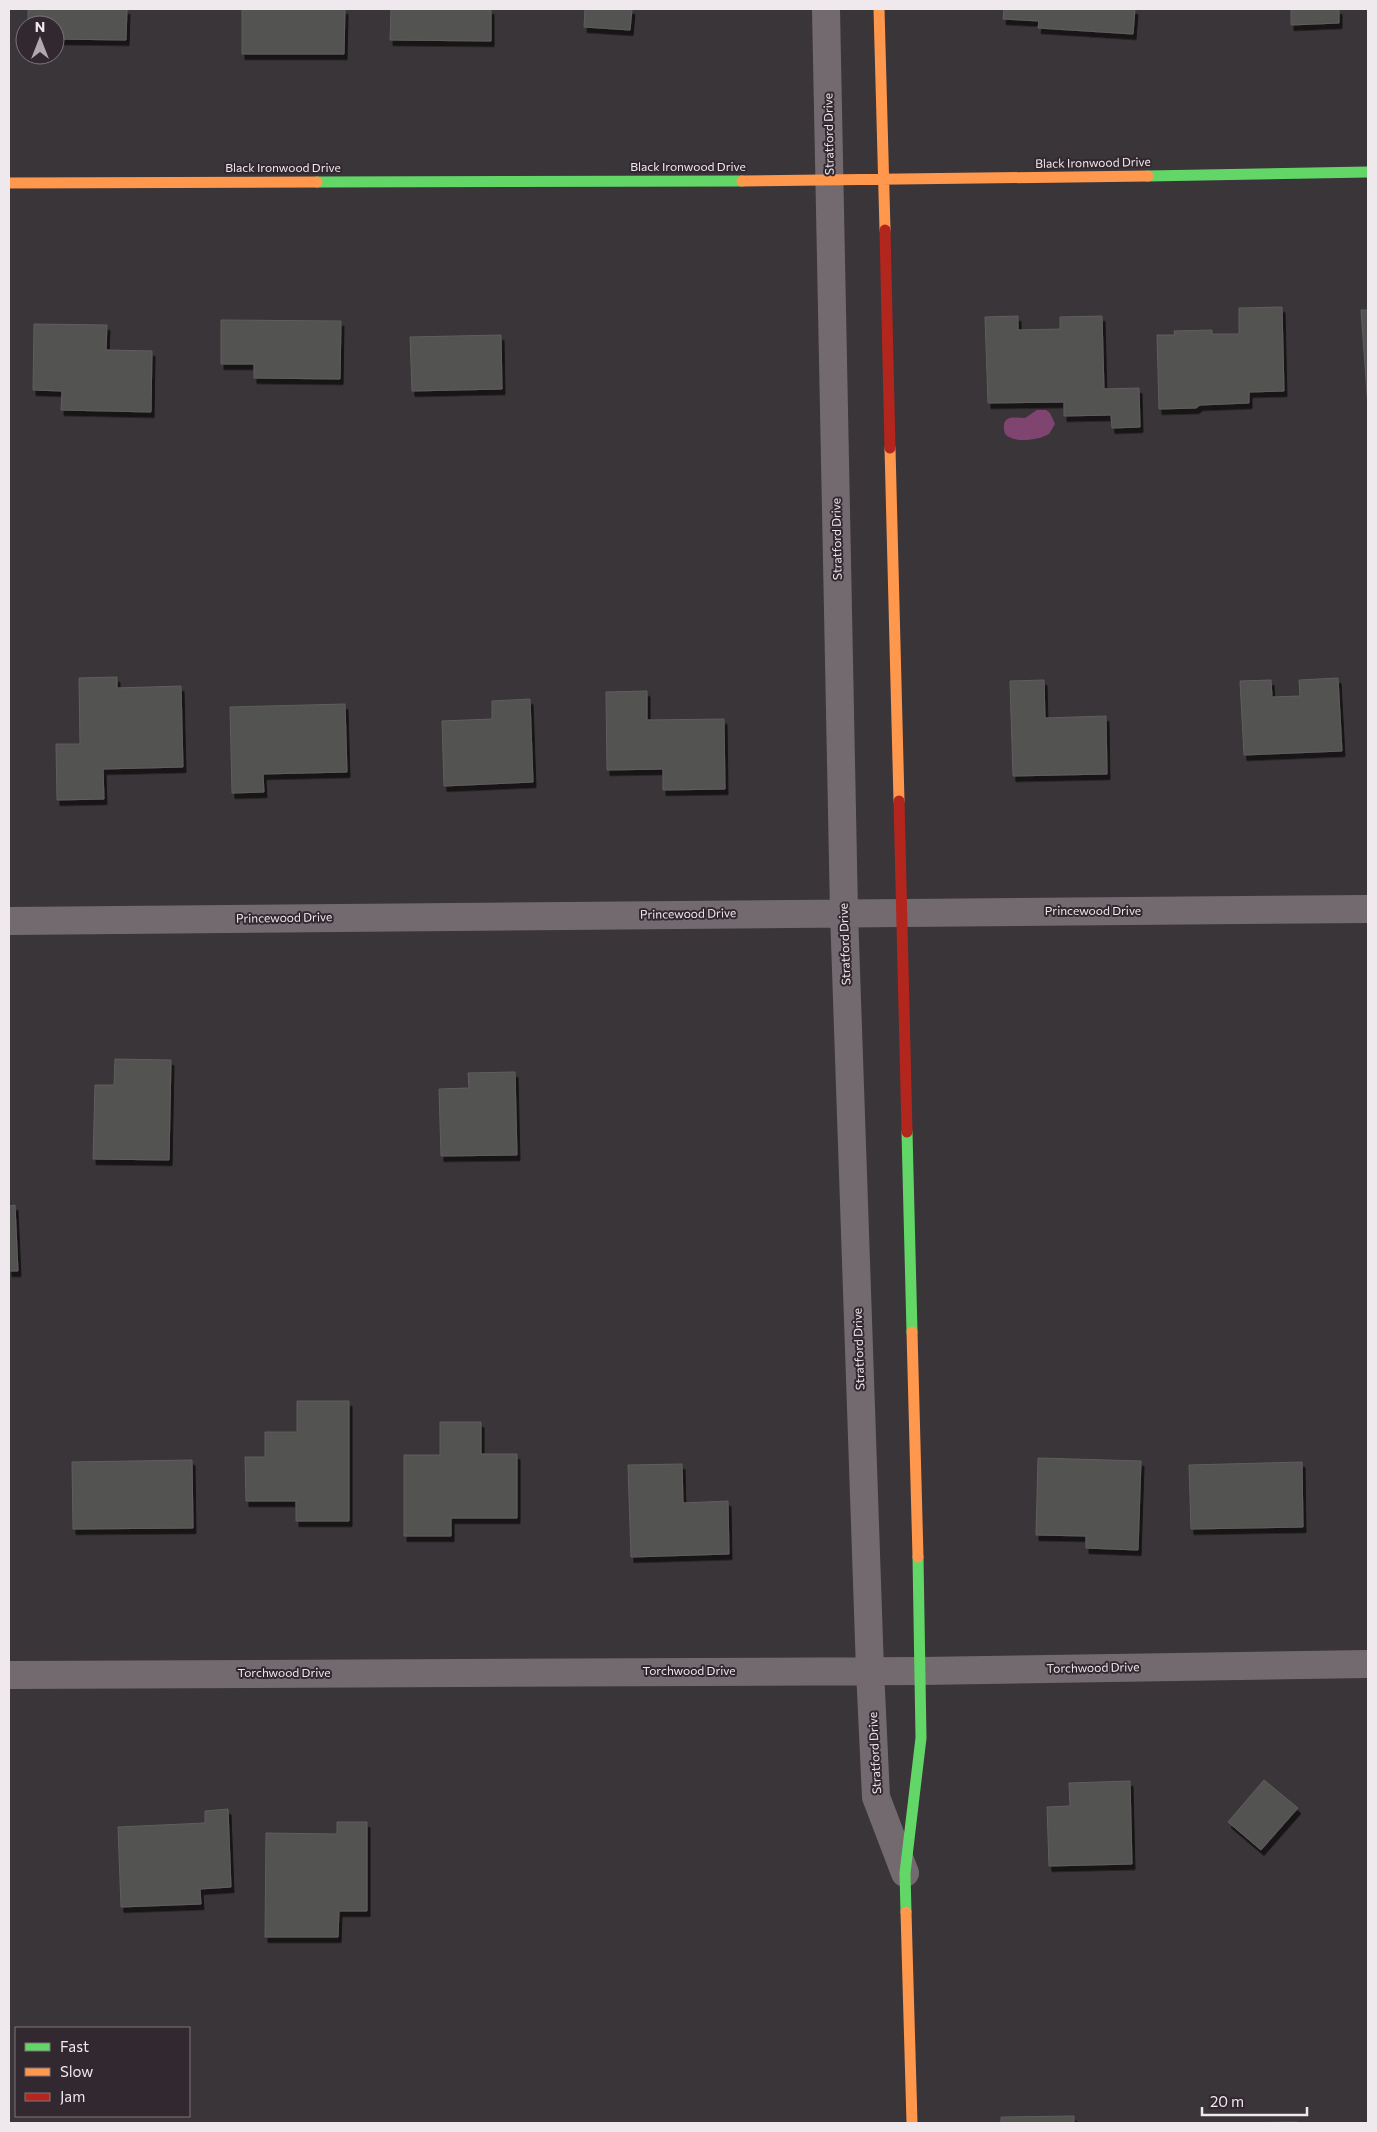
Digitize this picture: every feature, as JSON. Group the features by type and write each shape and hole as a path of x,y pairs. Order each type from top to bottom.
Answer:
{"street":[{"name":"Stratford Drive","path":"826,9 844,912 870,1670 876,1797 905,1873"},
{"name":"Stratford Drive","path":"879,9 922,1671 922,1738 905,1873 912,2123"},
{"name":"Black Ironwood Drive","path":"9,183 884,180 1368,172"},
{"name":"Princewood Drive","path":"9,921 844,912 1368,909"},
{"name":"Torchwood Drive","path":"9,1675 922,1671 1368,1664"}],"shaded area":[{"path":"1037,410 1046,410 1050,413 1055,424 1049,434 1039,438 1020,440 1005,434 1004,423 1008,418 1025,418"}],"building":[{"path":"28,9 127,9 126,40 65,39 65,15 28,15"},
{"path":"242,9 345,9 344,54 242,54"},
{"path":"391,9 491,9 491,41 390,40"},
{"path":"585,9 632,9 630,30 584,27"},
{"path":"1004,9 1135,9 1133,34 1038,28 1039,21 1003,19"},
{"path":"1291,9 1339,9 1339,23 1291,25"},
{"path":"1282,307 1284,391 1249,392 1249,403 1159,409 1157,335 1175,335 1174,331 1212,330 1212,334 1239,334 1239,308"},
{"path":"1361,310 1368,310 1368,407"},
{"path":"1018,316 1018,330 1060,329 1060,317 1102,316 1104,389 1139,388 1140,427 1112,428 1111,415 1064,416 1064,402 988,403 985,317"},
{"path":"221,320 341,321 340,379 254,378 254,364 221,364"},
{"path":"34,324 107,325 106,350 152,351 151,412 61,410 62,391 33,390"},
{"path":"501,335 502,389 412,391 410,337"},
{"path":"117,677 117,688 181,686 183,767 103,769 104,799 57,800 56,744 80,744 79,678"},
{"path":"1338,678 1342,751 1244,755 1240,681 1271,680 1272,697 1300,696 1299,680"},
{"path":"1044,680 1045,718 1106,716 1107,774 1013,776 1010,681"},
{"path":"647,691 647,720 724,719 725,789 663,790 663,769 607,770 606,692"},
{"path":"530,699 533,782 444,786 442,721 492,719 492,701"},
{"path":"345,704 347,772 263,774 264,792 232,793 230,707"},
{"path":"115,1059 171,1060 169,1160 93,1159 95,1085 114,1085"},
{"path":"515,1072 517,1155 441,1156 439,1089 469,1088 468,1073"},
{"path":"15,1205 18,1271 9,1271 9,1206"},
{"path":"297,1401 349,1401 349,1521 296,1521 296,1501 246,1501 245,1457 265,1457 265,1432 297,1432"},
{"path":"440,1422 481,1422 481,1454 517,1454 517,1518 451,1518 451,1536 404,1536 404,1455 440,1455"},
{"path":"1038,1458 1141,1461 1138,1550 1086,1548 1086,1536 1036,1535"},
{"path":"192,1460 193,1528 73,1529 72,1462"},
{"path":"1302,1462 1303,1527 1191,1529 1189,1465"},
{"path":"682,1464 683,1503 728,1501 729,1554 631,1557 628,1465"},
{"path":"1264,1780 1298,1808 1261,1850 1228,1822"},
{"path":"1130,1781 1132,1864 1049,1866 1047,1807 1070,1806 1069,1783"},
{"path":"228,1809 231,1887 200,1889 201,1904 121,1907 118,1827 205,1823 205,1811"},
{"path":"337,1822 367,1822 367,1911 339,1911 338,1937 265,1937 266,1833 337,1834"},
{"path":"1074,2116 1074,2123 1001,2123 1001,2117"},
{"path":"1297,2122 1297,2123 1227,2123"}],"traffic: fast":[{"path":"1148,176 1368,172"},
{"path":"317,182 742,181"},
{"path":"907,1132 912,1332"},
{"path":"906,1912 905,1873 921,1738 918,1557"}],"traffic: slow":[{"path":"879,9 885,230"},
{"path":"742,181 1148,176"},
{"path":"9,183 317,182"},
{"path":"890,448 899,801"},
{"path":"912,1332 918,1557"},
{"path":"906,1912 912,2123"}],"traffic: jam":[{"path":"885,230 890,448"},
{"path":"899,801 907,1132"}]}
